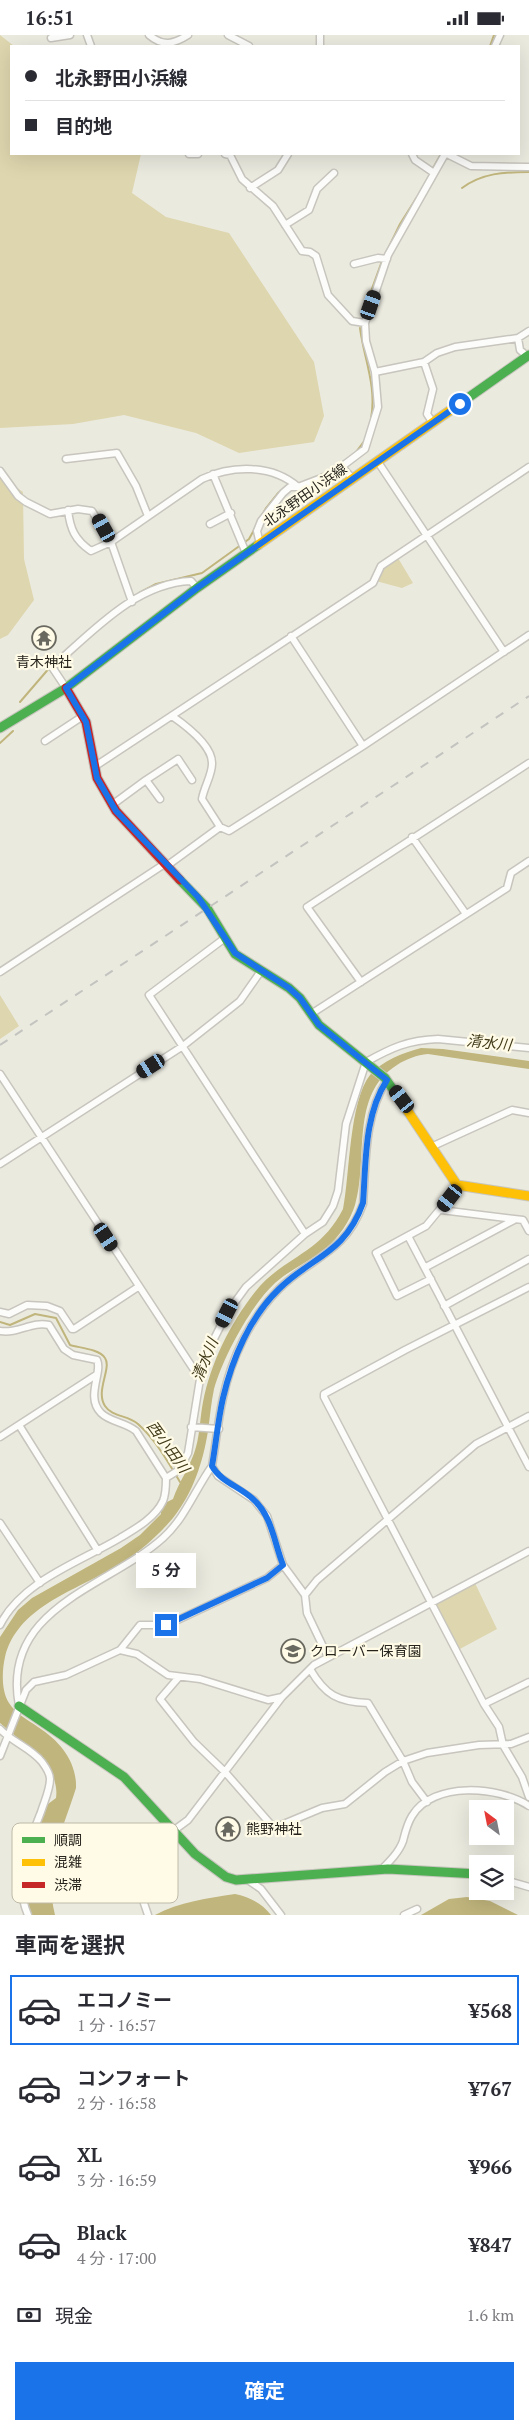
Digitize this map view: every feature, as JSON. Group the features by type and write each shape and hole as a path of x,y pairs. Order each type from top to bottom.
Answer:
{"street":[{"path":"51,38 70,35"},
{"path":"150,35 156,41 165,44 176,42 188,35"},
{"path":"228,35 247,45"},
{"path":"230,155 242,179 250,188 273,206 302,251 310,252 316,256 328,295 352,321 365,323"},
{"path":"250,188 278,170 287,155"},
{"path":"412,155 415,160 434,173"},
{"path":"260,544 257,531 261,521 282,493 290,487 298,487 343,467 365,449 378,407 375,372 366,341 365,323 387,259 445,155"},
{"path":"448,155 472,166 529,167"},
{"path":"285,225 309,210 317,189 334,173"},
{"path":"354,264 378,258 387,259"},
{"path":"375,372 424,362 437,353 455,347 518,338 529,331"},
{"path":"518,338 520,350 528,355"},
{"name":"北永野田小浜線","path":"0,728 66,688 245,550 260,544 528,355"},
{"path":"424,362 433,389 427,414 432,423"},
{"path":"66,459 117,453 136,486 148,516"},
{"path":"378,462 504,652"},
{"path":"343,467 353,479"},
{"path":"94,767 373,583 380,566 529,467"},
{"path":"68,510 70,528 80,544 91,551 111,541 202,479 213,474 232,470 265,470 292,482 298,487"},
{"path":"0,471 13,490 26,502 50,514 68,510 92,511 111,541 132,601"},
{"path":"213,474 232,513 245,550"},
{"path":"210,524 232,513"},
{"path":"197,588 191,581 173,582 157,587 132,601 96,627 52,667 83,716 94,767 101,786 112,805 207,908 235,953 289,988 300,998 311,1015 328,1032 386,1079 459,1186 529,1196"},
{"path":"172,716 192,731 210,753 212,764 202,799 220,827 229,831 363,746 529,635"},
{"path":"291,636 363,746"},
{"path":"45,741 83,716"},
{"path":"112,805 178,759 192,780"},
{"path":"361,983 307,907 412,837 529,763"},
{"path":"146,780 160,799"},
{"path":"0,972 167,864 220,827"},
{"path":"412,837 466,914"},
{"path":"311,1015 507,888 511,873 529,861"},
{"path":"225,938 149,995 305,1234"},
{"path":"0,1164 183,1046 240,1001 261,971"},
{"path":"166,1478 180,1470 188,1453 200,1379 211,1345 227,1313 246,1287 305,1234 323,1222 333,1206 338,1191 346,1124 368,1064 408,1041 438,1039 529,1048"},
{"path":"0,1074 200,1379"},
{"path":"16,1651 29,1628 51,1606 123,1565 162,1539 189,1506 212,1466 223,1398 242,1341 279,1289 332,1251 358,1216 363,1203 372,1111 386,1079"},
{"path":"431,1147 512,1110 529,1113"},
{"path":"431,1279 397,1296 376,1253 426,1226 459,1186"},
{"path":"441,1210 523,1220 529,1231"},
{"path":"426,1267 514,1220"},
{"path":"408,1236 426,1267 453,1324 529,1467"},
{"path":"444,1306 529,1259"},
{"path":"0,1312 9,1315 31,1305 47,1306 60,1311 72,1329 74,1329 138,1287"},
{"path":"529,1287 453,1324 324,1394 327,1404 432,1601 484,1705 499,1727 503,1745 522,1777 529,1797"},
{"path":"0,1331 19,1331 39,1322 49,1325 64,1349 73,1355 96,1360 99,1365 94,1392 98,1411 106,1417 129,1425 136,1431 166,1478 162,1501 146,1521 98,1551 40,1583 18,1601 0,1625"},
{"path":"0,1437 96,1375"},
{"path":"305,1595 317,1580 389,1521 476,1444 529,1416"},
{"path":"19,1425 98,1551"},
{"path":"191,1427 219,1429"},
{"path":"212,1466 218,1476 254,1499 267,1516 283,1565 305,1595 307,1613 328,1657"},
{"path":"0,1523 40,1583"},
{"path":"178,1827 188,1820 282,1697 310,1669 328,1657 529,1551"},
{"path":"0,1755 26,1690 34,1682 66,1675 120,1650 140,1625 166,1625 267,1578 283,1565"},
{"path":"120,1650 137,1655 168,1675 200,1679 268,1700 282,1697"},
{"path":"12,1659 14,1694 19,1706 124,1777 166,1823"},
{"path":"310,1669 322,1689 353,1703 368,1703 403,1761 412,1782 427,1802"},
{"path":"179,1677 160,1699 194,1742 225,1772 274,1828 322,1808 345,1804 385,1772 403,1761 427,1753 479,1745 511,1745 529,1737"},
{"path":"484,1705 529,1682"},
{"path":"0,1729 6,1736 35,1755 42,1762 50,1779 47,1794 36,1823"},
{"path":"382,1869 396,1854 412,1815 427,1802 454,1790 512,1798 529,1806"},
{"path":"178,1836 195,1854 226,1877 236,1880 382,1869 469,1873"},
{"path":"248,1880 261,1889 281,1915"},
{"path":"514,1883 529,1887"},
{"path":"23,1903 28,1915"},
{"path":"144,1903 148,1915"},
{"path":"404,1915 417,1909"}],"shaded area":[{"path":"0,35 13,45 10,45 10,155 141,155 132,193 166,217 229,233 314,362 324,416 314,442 239,453 196,433 124,415 73,424 0,428"},
{"path":"0,476 23,492 24,559 34,600 8,635 0,639"},
{"path":"398,558 413,583 402,588 376,581 383,568"},
{"path":"0,995 19,1026 0,1039"},
{"path":"421,1048 443,1049 529,1061 529,1069 428,1054 404,1061 382,1078 372,1093 366,1110 359,1187 350,1217 340,1234 331,1244 275,1283 257,1304 239,1332 218,1376 200,1466 192,1488 180,1508 173,1518 144,1547 120,1564 48,1603 21,1626 11,1640 3,1668 3,1687 6,1698 18,1713 46,1733 60,1746 74,1769 76,1778 76,1788 64,1823 40,1823 48,1804 56,1798 55,1783 52,1773 44,1760 0,1723 0,1637 18,1610 32,1598 121,1548 140,1535 161,1514 165,1503 173,1499 194,1454 202,1408 211,1372 230,1330 246,1304 266,1280 312,1246 334,1224 343,1209 354,1120 363,1087 375,1070 387,1061"},
{"path":"474,1581 497,1629 458,1650 432,1601"},
{"path":"235,1894 255,1901 271,1915 155,1915 184,1904"},
{"path":"467,1897 469,1900 490,1901 518,1915 421,1915 449,1899"},
{"path":"27,1903 53,1903 55,1915 30,1915"}],"waterway":[{"path":"490,45 494,35"},
{"path":"432,170 440,155"},
{"path":"462,188 485,176 511,172 529,172"},
{"path":"421,191 427,180"},
{"path":"386,253 400,224 417,197"},
{"path":"362,316 382,261"},
{"path":"360,328 371,384 371,419"},
{"path":"356,452 365,440"},
{"path":"139,593 156,584 202,573 249,539 266,508 278,493 289,485"},
{"path":"20,702 51,666"},
{"path":"0,743 13,731"},
{"name":"西小田川","path":"0,1322 10,1325 35,1314 56,1318 70,1345 102,1355 107,1362 102,1387 102,1400 105,1406 108,1410 134,1421 144,1430 161,1451 180,1482"}],"railway":[{"path":"0,1045 529,696"}],"traffic: fast":[{"path":"465,400 529,355"},
{"path":"0,728 66,688 197,588 258,545"},
{"path":"180,880 207,908 235,954 289,988 300,998 319,1025 385,1078 401,1101"},
{"path":"19,1706 124,1777 166,1823"},
{"path":"178,1836 195,1854 226,1877 236,1880 388,1869 469,1874"}],"traffic: slow":[{"path":"258,545 465,400"},
{"path":"401,1101 457,1185 529,1196"}],"traffic: jam":[{"path":"66,688 86,722 97,778 116,811 180,880"}],"place":[{"name":"青木神社","path":"44,638"},
{"name":"クローバー保育園","path":"293,1651"},
{"name":"熊野神社","path":"228,1829"}],"route":[{"path":"166,1625 267,1578 283,1565 267,1516 254,1499 218,1476 212,1466 220,1426 223,1398 242,1341 263,1310 279,1289 332,1251 358,1216 363,1203 372,1111 377,1096 387,1080 319,1025 300,998 289,988 235,953 198,897 116,811 97,778 86,722 66,688 197,588 460,404"}],"water label":[{"name":"清水川","path":"489,1043"},
{"name":"清水川","path":"205,1360"}]}
